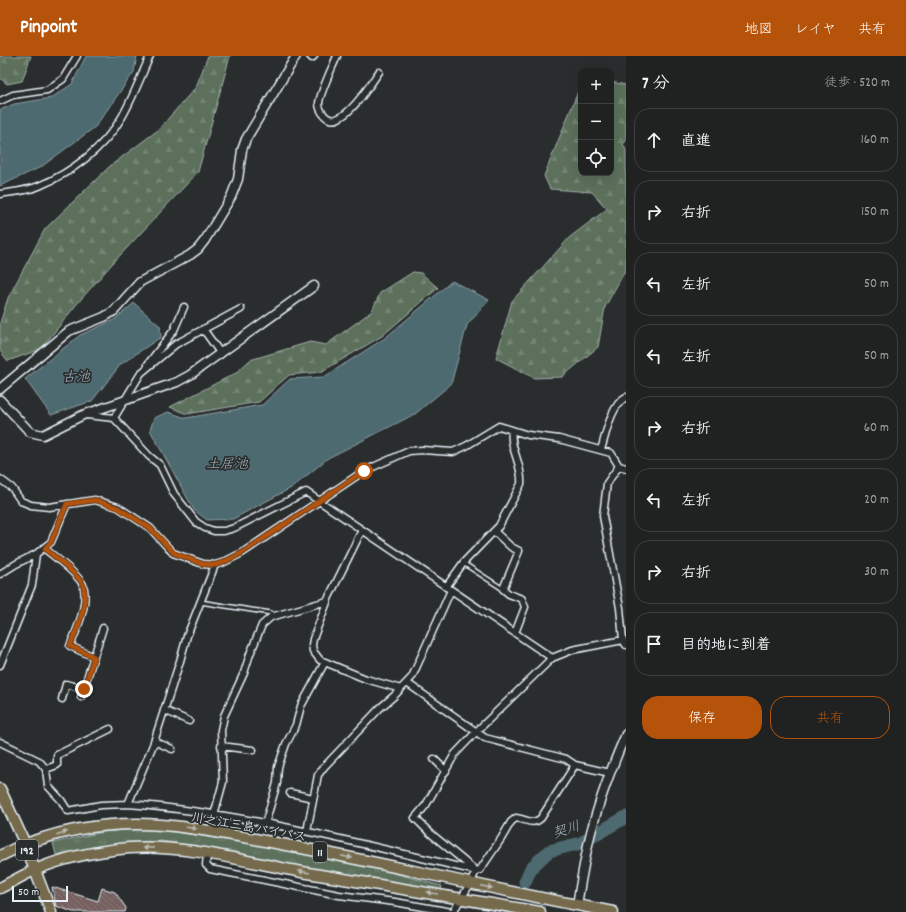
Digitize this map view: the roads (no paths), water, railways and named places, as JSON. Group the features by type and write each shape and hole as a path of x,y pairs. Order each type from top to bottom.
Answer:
{"highway":[{"name":"192","path":"0,789 25,844 51,912"},
{"name":"川之江三島バイパス","path":"0,856 25,844 72,831 93,827 122,825 161,825 189,828 276,843 363,860 576,909 613,912"},
{"name":"11","path":"0,888 35,870 56,862 107,851 130,848 155,848 207,854 301,872 540,912"}],"street":[{"path":"0,101 13,95 47,90 63,79 77,56"},
{"path":"0,194 38,186 77,165 96,149 114,129 122,117 150,56"},
{"path":"0,389 69,331 104,317 114,311 140,282 190,255 198,249 231,197 238,180 242,150 246,139 296,56"},
{"path":"310,56 312,58 314,56"},
{"path":"337,56 319,102 320,112 326,118 334,120 343,116 368,88 379,72"},
{"path":"0,400 30,432 43,435 49,433 83,415 177,382 190,375 314,286"},
{"path":"114,418 141,373 174,330 184,307"},
{"path":"141,373 176,344 241,309"},
{"path":"203,329 220,354"},
{"path":"601,450 615,407 626,397"},
{"path":"83,415 114,418 149,456 160,465 174,494 196,522 205,528 214,531 224,531 234,528 306,492 552,658"},
{"path":"0,479 12,488 21,501 31,505 49,507 95,500 118,508 150,528 174,553 203,564 215,565 242,553 364,471 409,451 422,450 452,452 466,446 499,426 528,435 559,439 611,453 619,466 626,468"},
{"path":"307,831 318,775 380,708 412,677 449,588 464,563 499,526 521,484 521,477 511,438 512,430"},
{"path":"476,871 429,832 415,818 426,805 455,754 552,658 572,650 625,642 603,516 607,483 619,466"},
{"path":"0,574 45,549 51,542 67,504"},
{"path":"362,530 327,601 312,645 313,651 316,657 325,662 366,679 401,689"},
{"path":"494,531 511,547 519,551 503,589 509,594 522,599 525,607 515,633"},
{"path":"45,549 69,569 83,585 84,598 79,625 70,646 94,657"},
{"path":"0,665 32,585 36,554"},
{"path":"128,804 154,741 187,636 215,565"},
{"path":"214,815 223,782 221,730 224,716 244,673 262,625 274,616 327,601"},
{"path":"81,697 103,628"},
{"path":"265,824 277,783 278,767 284,750 296,725 301,706 325,662"},
{"path":"407,683 485,738 566,759 575,765 610,773"},
{"path":"62,699 66,684 84,689"},
{"path":"164,710 189,721"},
{"path":"46,769 57,765 57,755 110,729"},
{"path":"576,909 591,832 610,773 626,734"},
{"path":"154,741 172,749"},
{"path":"0,742 39,761 46,769 48,786 61,800 68,811 101,805 128,804 214,815 307,831 476,871"},
{"path":"221,746 253,750"},
{"path":"434,759 446,771"},
{"path":"207,854 206,865 210,869 339,894 452,912 470,884 476,871 480,870 511,822 516,818 533,823 538,822 575,765"},
{"path":"290,793 313,798"}],"lane":[{"path":"464,563 503,589"},
{"path":"200,602 271,613 274,616"}],"water":[{"path":"86,56 137,56 134,72 95,127 41,167 0,186 0,110 14,104 51,98 72,84"},
{"name":"土居池","path":"452,281 489,300 467,325 451,384 415,414 328,458 293,487 233,519 207,520 194,510 150,430 154,418 168,412 186,418 262,405 290,379 324,377 385,338"},
{"name":"古池","path":"134,303 160,326 161,337 121,364 92,401 51,415 25,379 80,335 114,320"}],"waterway":[{"name":"契川","path":"525,882 531,868 549,851 581,843 626,817"}]}
